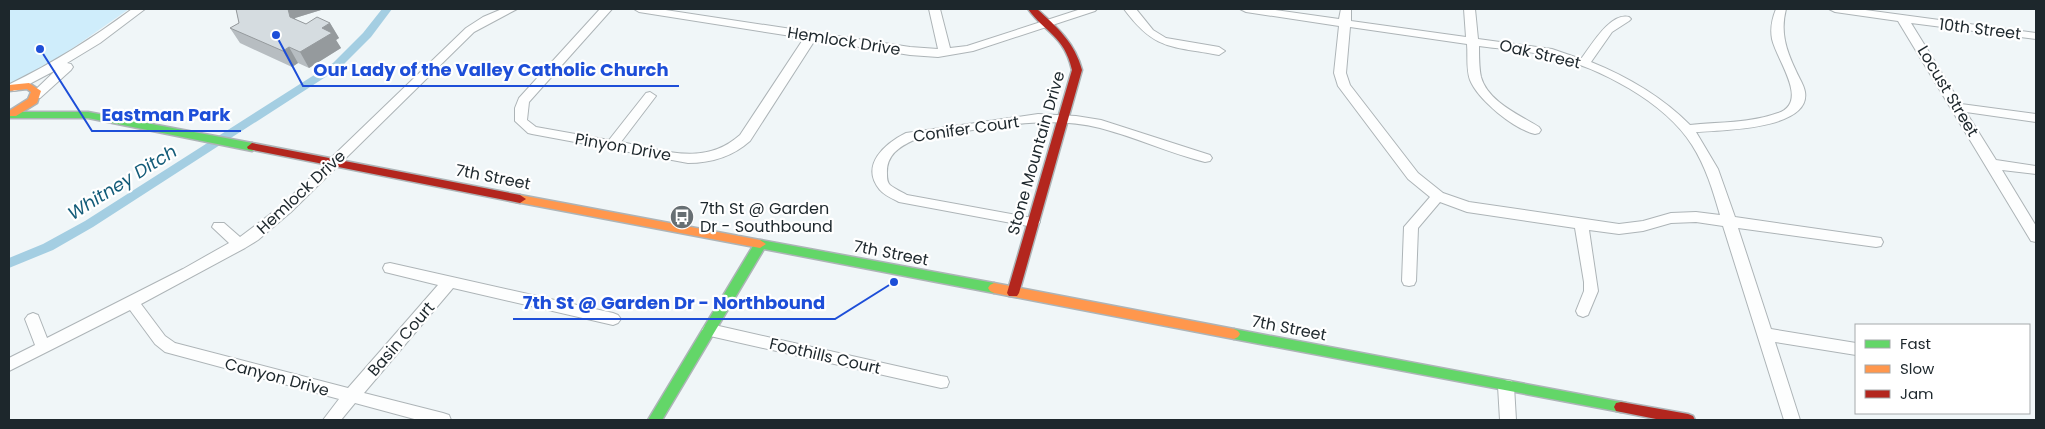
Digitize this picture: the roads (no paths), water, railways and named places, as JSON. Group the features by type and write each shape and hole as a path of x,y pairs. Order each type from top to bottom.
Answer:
{"street":[{"path":"11,87 47,71 96,41 139,9"},
{"name":"Hemlock Drive","path":"9,365 240,244 286,209 470,30 487,19 511,9"},
{"name":"Pinyon Drive","path":"606,9 525,98 520,113 523,124 537,132 612,146 696,159 708,158 733,148 745,138 812,35"},
{"name":"Hemlock Drive","path":"639,9 910,51 945,52 968,49 1046,23"},
{"path":"934,9 945,52"},
{"name":"Stone Mountain Drive","path":"1013,292 1077,70 1076,62 1068,46 1032,9"},
{"path":"1046,23 1091,9"},
{"path":"1130,9 1149,32 1162,41 1219,51"},
{"name":"Oak Street","path":"1246,9 1346,16 1473,41 1531,49 1584,63 1615,77 1667,110 1687,129 1707,159 1792,420"},
{"path":"1470,9 1475,77 1481,91 1535,130"},
{"path":"1687,129 1763,120 1788,114 1794,109 1799,102 1799,91 1776,28 1781,9"},
{"name":"10th Street","path":"1835,9 2036,36"},
{"path":"1346,16 1340,73 1344,86 1413,176 1438,196 1468,207 1626,229 1681,217 1696,217 1876,242"},
{"path":"1584,63 1608,30 1625,19"},
{"name":"Locust Street","path":"1903,19 2036,237"},
{"path":"9,116 23,109 54,79 89,51 96,41"},
{"name":"7th Street","path":"11,87 34,88 36,96 52,106 79,109 88,115"},
{"path":"612,146 650,96"},
{"path":"1957,107 2036,118"},
{"name":"7th Street","path":"9,116 88,115 1688,420"},
{"name":"Conifer Court","path":"1033,222 904,199 885,188 881,181 880,168 884,155 895,144 911,136 1038,118 1101,124 1205,158"},
{"path":"1992,164 2036,170"},
{"path":"1409,281 1409,234 1411,227 1438,196"},
{"path":"1581,224 1591,282 1591,290 1583,311"},
{"path":"219,227 240,244"},
{"path":"655,420 761,244"},
{"name":"Basin Court","path":"390,268 613,319"},
{"name":"Basin Court","path":"331,420 450,281"},
{"name":"Canyon Drive","path":"132,302 160,340 170,348 443,420"},
{"path":"33,319 43,347"},
{"name":"Foothills Court","path":"710,330 941,382"},
{"path":"1765,334 1855,350"},
{"path":"1506,386 1508,420"}],"waterway":[{"name":"Whitney Ditch","path":"9,263 48,247 89,224 337,65 367,35 387,9"}],"place":[{"name":"Our Lady of the Valley Catholic Church","path":"276,35"},
{"name":"Eastman Park","path":"40,49"},
{"name":"7th St @ Garden Dr - Southbound","path":"682,217"},
{"name":"7th St @ Garden Dr - Northbound","path":"894,282"}]}
